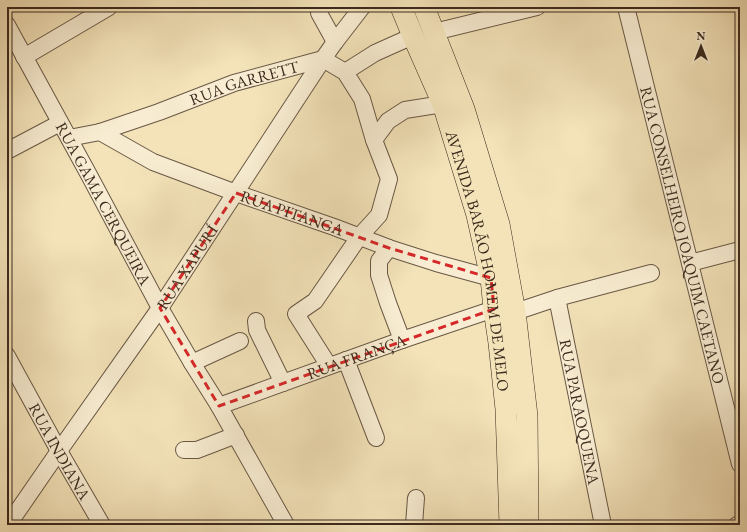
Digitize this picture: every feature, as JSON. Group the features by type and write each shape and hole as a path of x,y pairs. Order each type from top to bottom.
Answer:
{"main road":[{"name":"AVENIDA BARÃO HOMEM DE MELO","path":"401,7 412,36 443,104 477,215 491,278 506,409 510,525"},
{"name":"AVENIDA BARÃO HOMEM DE MELO","path":"424,7 464,109 499,224 515,312 527,416 528,525"}],"street":[{"path":"24,57 109,7"},
{"name":"RUA XAPURÍ","path":"8,525 160,308 323,59 362,7"},
{"path":"434,32 537,7"},
{"name":"RUA CONSELHEIRO JOAQUIM CAETANO","path":"626,7 740,464"},
{"path":"320,13 335,42"},
{"name":"RUA GAMA CERQUEIRA","path":"7,25 160,308 236,435 286,525"},
{"path":"345,72 375,53 412,36"},
{"path":"323,59 345,72 362,99 374,140 389,179 379,215 359,237 315,301 296,314 329,366"},
{"name":"RUA GARRETT","path":"69,138 100,132 234,84 323,59"},
{"path":"374,140 388,121 405,110 443,104"},
{"path":"7,152 60,123"},
{"name":"RUA PITANGA","path":"100,132 153,162 236,193 389,248 491,278"},
{"path":"389,248 379,262 379,275 402,340"},
{"path":"690,263 740,250"},
{"path":"515,312 557,298 651,273"},
{"name":"RUA PARAOQUENA","path":"557,298 603,525"},
{"name":"RUA FRANÇA","path":"219,406 402,340 494,309"},
{"path":"256,321 257,330 283,383"},
{"path":"192,363 240,341"},
{"name":"RUA INDIANA","path":"7,356 59,451 102,525"},
{"path":"346,360 376,438"},
{"path":"184,450 197,450 236,435"},
{"path":"414,525 416,498"}],"highlighted area":[{"path":"236,193 389,248 491,278 494,309 219,406 160,308"}]}
